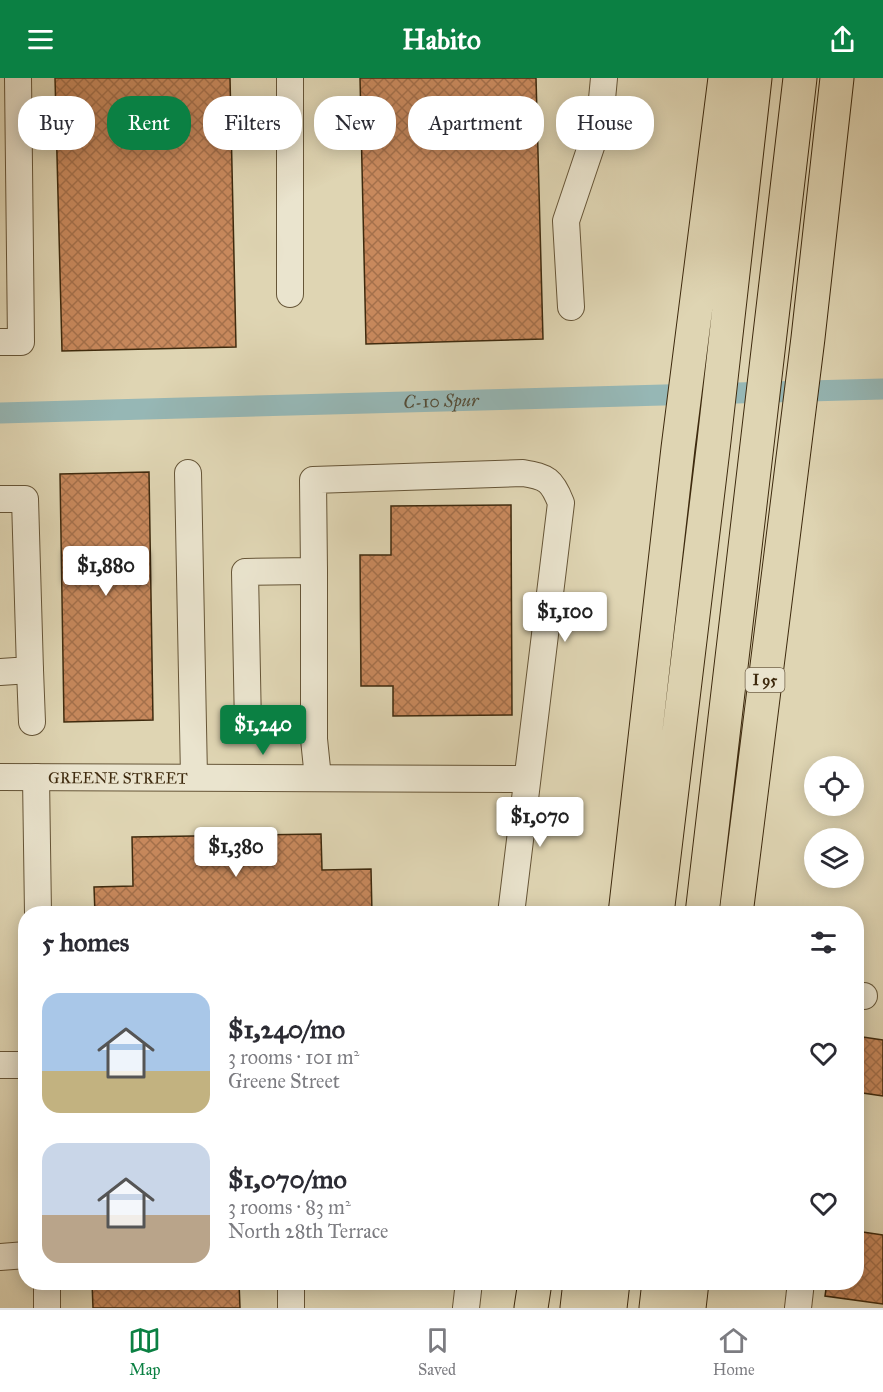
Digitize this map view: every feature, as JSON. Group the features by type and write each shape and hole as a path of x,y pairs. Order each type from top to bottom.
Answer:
{"highway":[{"path":"625,906 678,448 725,78"},
{"path":"658,906 755,78"},
{"path":"703,906 801,78"},
{"name":"I 95","path":"737,906 808,339 837,78"},
{"path":"604,906 617,828 641,775"},
{"path":"531,1308 534,1290"},
{"path":"577,1308 579,1290"},
{"path":"610,1308 612,1290"},
{"path":"656,1308 658,1290"},
{"path":"689,1308 691,1290"},
{"path":"705,1308 706,1290"}],"street":[{"path":"0,342 21,342 18,78"},
{"path":"290,78 290,294"},
{"path":"571,307 567,221 600,120 604,78"},
{"path":"188,473 194,777"},
{"path":"318,778 314,739 313,480 523,473 543,476 555,487 561,503 512,906"},
{"path":"0,499 25,499 32,722"},
{"path":"248,727 245,572 314,571"},
{"path":"0,672 30,670"},
{"name":"GREENE STREET","path":"0,777 526,778"},
{"path":"36,777 38,906"},
{"path":"0,1065 18,1065"},
{"path":"0,1257 18,1256"},
{"path":"47,1290 47,1308"},
{"path":"291,1290 291,1308"},
{"path":"466,1308 468,1290"},
{"path":"798,1308 800,1290"}],"building":[{"path":"55,78 230,78 230,96 203,96 203,150 232,150 236,347 62,351 57,150 95,150 95,96 55,96"},
{"path":"360,78 536,78 536,96 408,96 408,150 538,150 543,339 366,344 362,150 396,150 396,96 360,96"},
{"path":"149,472 153,720 64,722 60,474"},
{"path":"511,505 512,715 393,716 393,686 361,686 360,555 391,555 391,506"},
{"path":"321,834 322,870 371,869 372,906 95,906 94,887 133,886 132,837"},
{"path":"864,1037 883,1040 883,1096 864,1093"},
{"path":"864,1232 883,1235 883,1304 825,1296 826,1290 864,1290"},
{"path":"92,1290 239,1290 240,1308 93,1308"}],"waterway":[{"name":"C-10 Spur","path":"0,413 883,389"}]}
